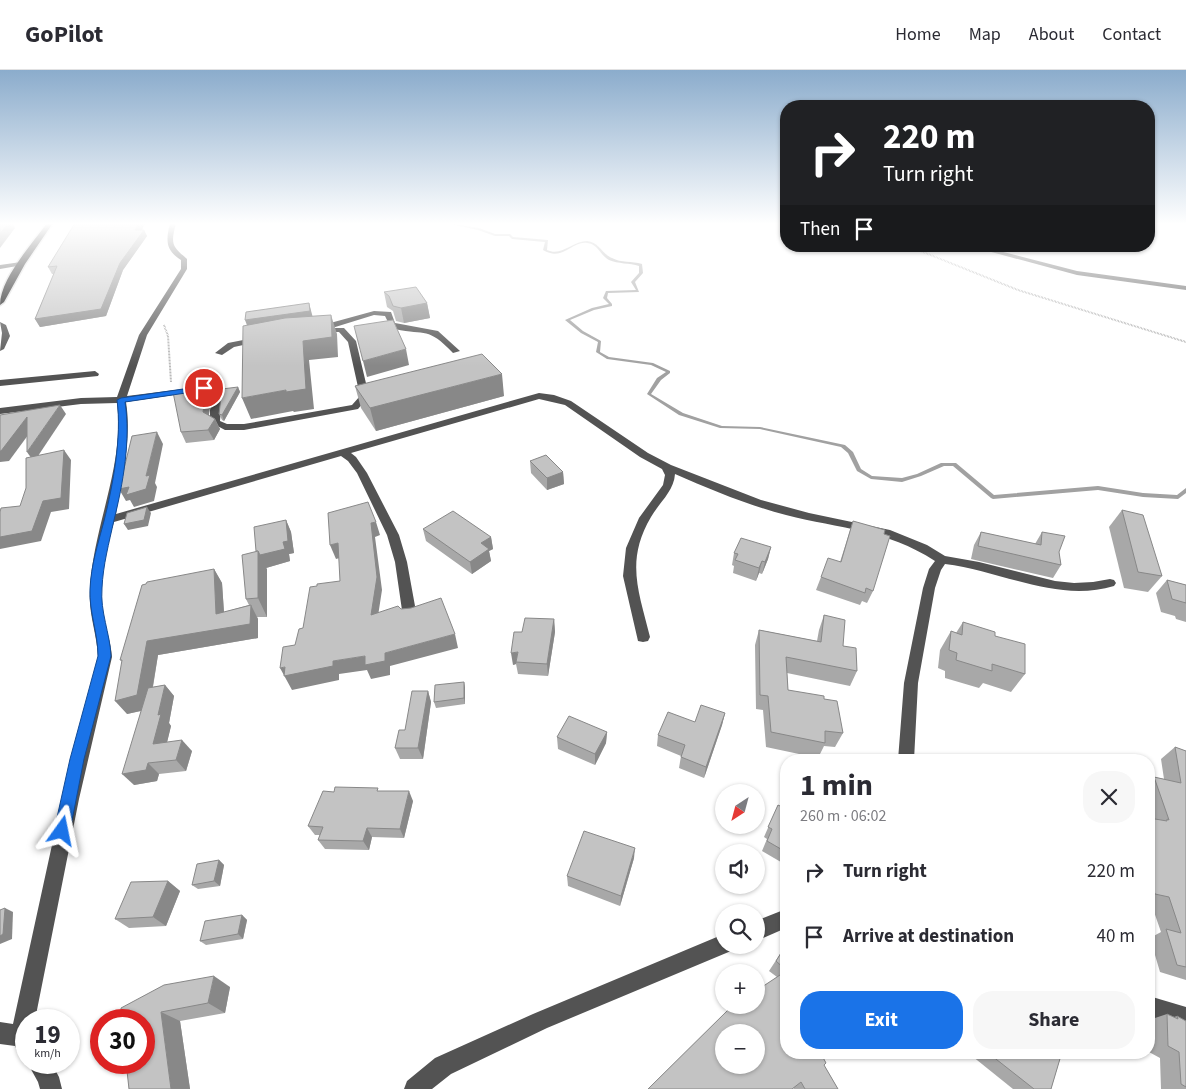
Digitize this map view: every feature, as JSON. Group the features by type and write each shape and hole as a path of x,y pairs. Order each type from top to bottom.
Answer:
{"highway":[{"path":"0,302 17,271"}],"street":[{"path":"25,1009 36,970 77,759 105,656 104,642 96,614 96,588 101,547 109,520 122,444 124,421 121,400 143,335 183,271"},
{"path":"1064,271 1077,274 1186,288"},
{"path":"0,411 91,400 121,400 220,386 215,410 215,422 234,428 263,425 355,407 365,396 352,341 341,330 315,331 374,313 388,314 393,326 397,328 419,328 432,332 442,337 456,351"},
{"path":"0,324 6,331 6,339 0,349"},
{"path":"219,353 223,349 240,342 270,337"},
{"path":"0,383 96,374"},
{"path":"109,520 539,396 554,398 568,403 644,455 667,468 734,494 790,512 858,525 901,536 923,546 942,560 974,563 1061,586 1091,587 1110,583"},
{"path":"342,452 352,458 362,473 393,535 401,562 410,617"},
{"path":"643,638 630,576 632,548 645,518 668,485 670,475 667,468"},
{"path":"906,754 911,683 929,588 935,568 942,560"},
{"path":"765,927 780,921"},
{"path":"414,1089 443,1066 540,1021 715,948"},
{"path":"1155,1008 1186,1018"},
{"path":"46,1074 51,1089"}],"path":[{"path":"969,271 1018,290 1135,328 1186,342"},
{"path":"154,318 159,319 165,326 168,336 171,393"}],"building":[{"path":"55,271 117,271 101,309 35,319"},
{"path":"416,287 427,303 401,308 393,306 389,296 384,292"},
{"path":"309,303 310,311 245,320 246,312"},
{"path":"331,315 332,337 303,341 306,389 286,392 286,390 242,398 243,326 285,318"},
{"path":"393,320 406,349 363,361 354,326"},
{"path":"482,354 502,374 370,408 355,386"},
{"path":"207,387 203,412 215,419 208,430 181,432 173,392"},
{"path":"238,387 222,415 219,414 222,389"},
{"path":"60,405 27,452 27,417 0,451 0,415"},
{"path":"157,432 146,476 150,475 146,489 126,495 129,487 119,489 132,436"},
{"path":"64,450 61,498 43,501 32,531 0,537 1,508 20,506 26,488 26,458"},
{"path":"546,455 563,472 547,478 530,461"},
{"path":"368,502 376,522 371,523 377,577 371,615 398,606 401,609 411,608 441,598 455,634 385,653 385,661 365,665 365,656 333,661 333,666 284,676 285,667 280,668 283,647 295,645 299,629 303,628 310,587 317,586 317,584 340,581 338,543 330,545 328,513"},
{"path":"147,507 144,520 124,524 127,513"},
{"path":"1122,510 1143,515 1162,576 1138,572"},
{"path":"453,511 491,537 481,543 489,549 470,562 423,529"},
{"path":"286,520 288,541 283,542 285,549 260,555 256,551 254,527"},
{"path":"853,521 885,530 884,534 890,536 873,591 866,588 865,593 821,577 828,558 841,562"},
{"path":"981,532 1041,545 1042,532 1065,536 1059,552 1061,565 978,546"},
{"path":"741,538 771,547 765,562 762,561 759,568 735,560 738,554 734,553"},
{"path":"258,551 258,598 246,599 242,555"},
{"path":"214,569 216,614 251,605 250,624 147,641 137,695 115,701 122,660 120,660 142,585 147,582"},
{"path":"1167,580 1186,585 1186,603 1172,599"},
{"path":"824,615 845,620 843,646 856,648 857,671 786,657 788,690 824,696 824,699 837,701 843,733 825,731 825,743 771,732 768,696 760,695 759,630 821,642"},
{"path":"525,618 554,619 547,664 516,662 518,652 511,653 514,632 522,632"},
{"path":"963,622 995,632 995,636 1025,644 1025,674 992,664 992,671 956,660 957,653 949,650 951,631 962,635"},
{"path":"464,682 464,698 434,702 435,685"},
{"path":"165,685 158,715 161,714 153,744 182,740 176,760 148,763 146,770 122,774 148,688"},
{"path":"412,691 428,691 418,748 395,748 399,730 405,730"},
{"path":"701,705 725,713 706,767 681,757 685,745 658,735 668,712 695,722"},
{"path":"569,716 607,732 595,754 557,737"},
{"path":"1175,747 1186,751 1186,967 1177,965 1166,929 1181,933 1169,897 1155,894 1155,819 1169,820 1155,777 1181,783"},
{"path":"335,787 378,788 377,791 409,791 400,829 367,828 363,841 318,840 323,827 308,826 323,791 334,792"},
{"path":"778,805 780,806 780,849 767,841 772,829 768,827"},
{"path":"584,831 635,848 621,896 567,876"},
{"path":"219,860 214,881 192,885 197,864"},
{"path":"168,881 153,917 115,919 131,882"},
{"path":"5,908 3,934 0,936 0,910"},
{"path":"242,915 238,934 200,941 205,921"},
{"path":"780,955 780,965 776,961"},
{"path":"780,975 780,1059 824,1059 826,1063 824,1065 838,1089 805,1089 801,1082 792,1089 648,1089 724,1014 765,1014 765,985"},
{"path":"214,976 208,1003 161,1012 171,1089 129,1089 127,1074 155,1074 155,1009 121,1008 164,985"},
{"path":"1167,1014 1178,1019 1177,1016 1186,1021 1186,1087 1181,1084 1179,1052 1168,1046"},
{"path":"996,1059 1060,1059 1051,1089 1034,1089"}],"waterway":[{"path":"641,271 633,282 638,291 607,292 605,298 611,305 593,309 567,320 582,332 600,342 598,352 608,358 652,364 669,372 659,379 649,394 681,414 722,427 760,428 843,446 850,452 859,470 871,477 902,480 919,475 943,464 954,464 993,497 1098,488 1143,495 1178,497 1186,490"}],"route":[{"path":"62,831 77,759 105,656 104,642 96,614 96,588 101,547 109,520 122,444 124,421 121,400 204,388"}]}
